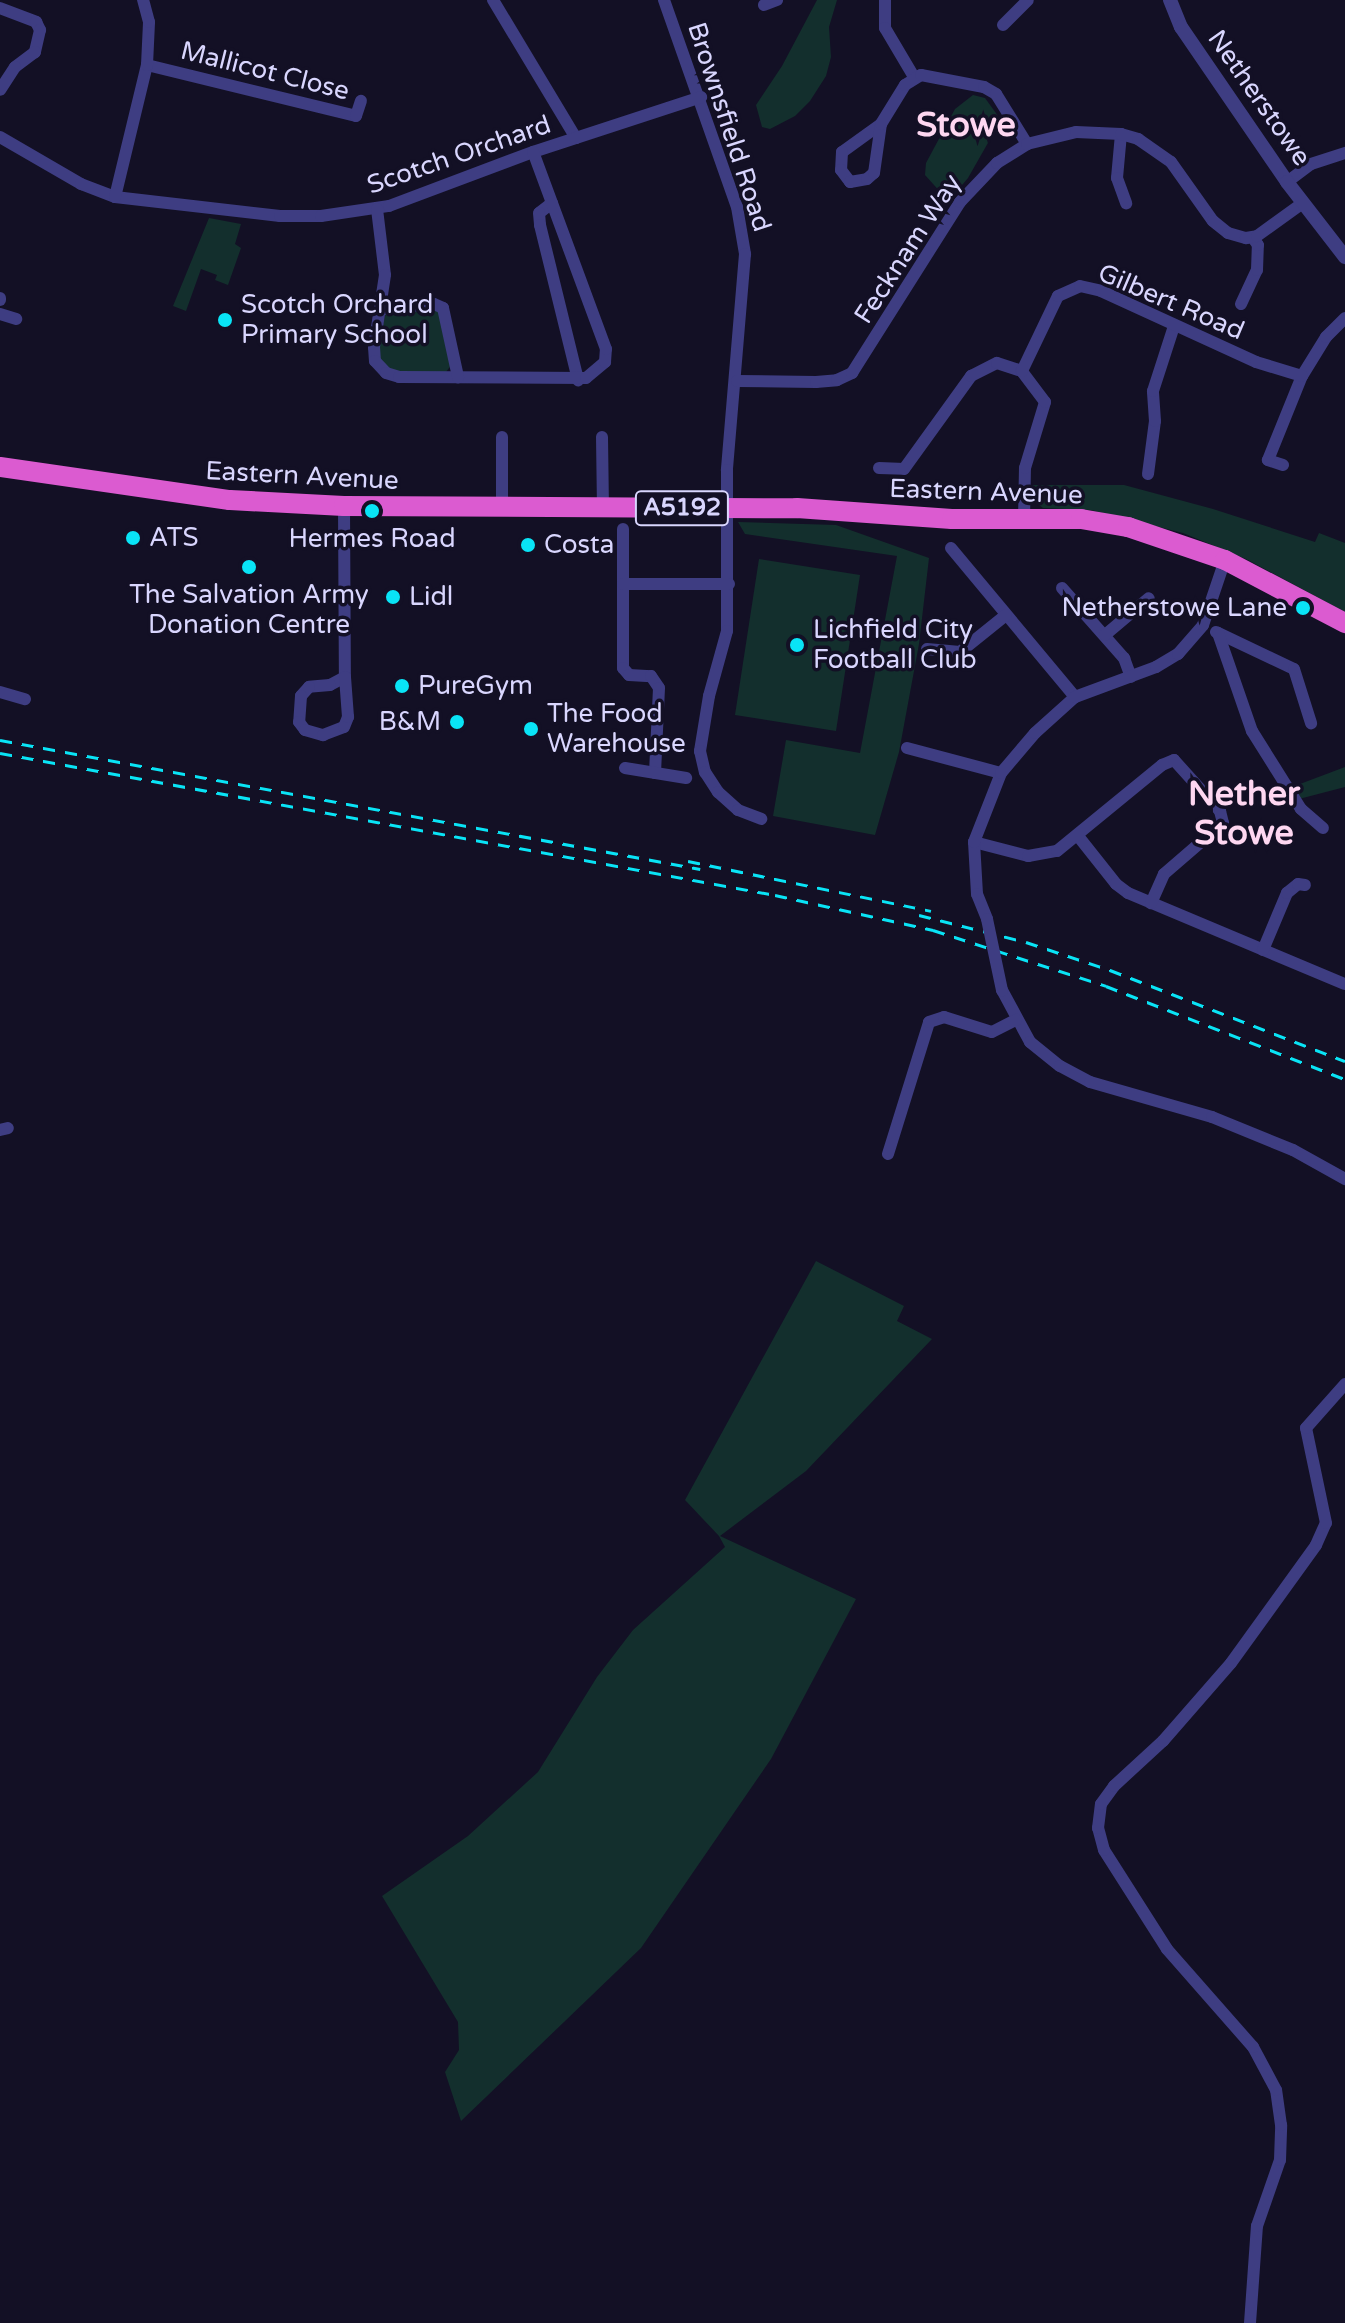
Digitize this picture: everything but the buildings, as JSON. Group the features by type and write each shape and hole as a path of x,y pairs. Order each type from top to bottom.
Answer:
{"highway":[{"name":"Eastern Avenue","path":"0,467 230,500 344,506 797,508 940,519 1081,519 1128,527 1225,560 1345,623"}],"street":[{"path":"115,197 147,65 149,22 143,0"},
{"path":"493,0 576,138"},
{"name":"Brownsfield Road","path":"664,0 701,97 744,240 737,381 727,470 727,631 709,696 700,751 705,772 718,792 738,810 761,819"},
{"path":"764,5 777,0"},
{"path":"885,0 885,28 914,77"},
{"name":"Netherstowe","path":"1170,0 1181,27 1287,182 1345,257"},
{"path":"1003,25 1019,3"},
{"path":"0,8 36,22 40,30 35,52 15,67 0,90"},
{"name":"Mallicot Close","path":"147,65 356,116 361,101"},
{"path":"881,124 874,173 867,179 850,182 841,170 842,152 881,124 914,77"},
{"path":"914,77 946,79 984,87 996,94 1027,144"},
{"name":"Scotch Orchard","path":"0,137 81,184 115,197 280,216 377,209 533,152 701,97"},
{"name":"Fecknam Way","path":"737,381 837,380 852,373 960,202 997,163 1027,144 1076,132 1121,134 1153,147 1171,162 1213,221 1228,233 1253,238"},
{"path":"1121,134 1117,178 1126,203"},
{"path":"377,209 385,275 375,361 386,373 399,377 578,380 597,372 605,362 606,349 533,152"},
{"path":"1287,182 1311,164 1345,153"},
{"path":"552,203 539,213 540,225 578,380"},
{"path":"1242,304 1257,270 1258,245 1253,238 1303,203"},
{"name":"Gilbert Road","path":"1022,371 1058,296 1080,286 1101,291 1256,362 1302,376"},
{"path":"382,309 434,304 443,308 458,377"},
{"path":"0,314 16,319"},
{"path":"1283,465 1268,460 1302,376 1326,337 1345,318"},
{"path":"1148,474 1155,421 1153,391 1174,326"},
{"path":"879,468 904,469 971,376 997,363 1022,371 1045,402 1025,468 1024,519"},
{"path":"502,437 502,507"},
{"path":"602,437 603,507"},
{"path":"344,506 348,717 344,727 323,735 305,730 299,722 301,696 309,687 330,685 345,677"},
{"path":"623,529 623,668 629,675 651,676 659,688 655,773"},
{"path":"951,548 1075,697"},
{"path":"1225,560 1203,625 1178,654 1131,677 1075,697 1035,733 1001,773 974,842 977,894 987,919 1002,990 1016,1020 1030,1042 1060,1066 1090,1082 1212,1117 1293,1150 1345,1179"},
{"path":"623,584 729,584"},
{"path":"1062,588 1124,658 1131,677"},
{"path":"1105,635 1149,598"},
{"path":"927,649 960,652 1006,615"},
{"path":"1203,625 1294,669 1311,723"},
{"path":"1218,633 1252,731 1301,809 1323,828"},
{"path":"7,709 5,694 25,699"},
{"path":"907,748 1001,773"},
{"path":"974,842 1028,856 1043,856 1078,836 1162,765 1174,760 1220,811 1223,823 1164,874 1151,903"},
{"path":"625,768 686,778"},
{"path":"1078,836 1116,884 1151,903 1345,984"},
{"path":"1263,950 1287,893 1298,884 1305,885"},
{"path":"888,1154 929,1022 944,1017 992,1032 1016,1020"},
{"path":"1250,2323 1257,2226 1280,2160 1281,2125 1276,2090 1253,2047 1167,1949 1104,1850 1098,1828 1101,1804 1114,1786 1163,1741 1231,1663 1316,1545 1326,1523 1306,1428 1345,1384"}],"green space":[{"path":"817,0 837,0 829,27 831,57 826,76 810,101 795,116 770,129 762,127 756,105 782,66"},
{"path":"973,95 985,98 1001,120 968,178 952,197 943,195 925,175 926,163 955,109"},
{"path":"209,218 241,224 235,244 241,248 228,285 215,280 217,275 201,269 186,311 173,306"},
{"path":"431,307 438,310 452,364 446,372 399,374 390,370 381,362 377,350 386,312"},
{"path":"1028,485 1124,485 1213,509 1315,542 1319,533 1345,543 1345,612 1246,559 1183,533 1091,510 1043,508 1028,497"},
{"path":"738,522 836,525 929,558 919,644 899,752 875,835 773,816 786,740 860,753 897,556 745,534"},
{"name":"Lichfield City Football Club","path":"759,559 860,575 836,731 735,715"},
{"path":"1345,767 1345,787 1299,799 1292,787"},
{"path":"816,1261 904,1306 897,1321 932,1339 806,1471 720,1536 856,1599 771,1759 641,1948 461,2121 445,2072 459,2050 458,2022 382,1896 468,1836 538,1772 597,1677 633,1630 725,1547 719,1536 685,1500"}],"railway":[{"path":"0,740 700,869"},
{"path":"0,753 775,895 933,930 1106,986 1345,1079"},
{"path":"688,861 931,911"},
{"path":"919,915 1026,942 1110,970 1345,1061"}],"place":[{"name":"Scotch Orchard Primary School","path":"225,320"},
{"name":"Hermes Road","path":"372,511"},
{"name":"ATS","path":"133,538"},
{"name":"Costa","path":"528,545"},
{"name":"The Salvation Army Donation Centre","path":"249,567"},
{"name":"Lidl","path":"393,597"},
{"name":"Netherstowe Lane","path":"1303,608"},
{"name":"Lichfield City Football Club","path":"797,645"},
{"name":"PureGym","path":"402,686"},
{"name":"B&M","path":"457,722"},
{"name":"The Food Warehouse","path":"531,729"}],"district":[{"name":"Stowe","path":"966,126"},
{"name":"Nether Stowe","path":"1244,814"}]}
